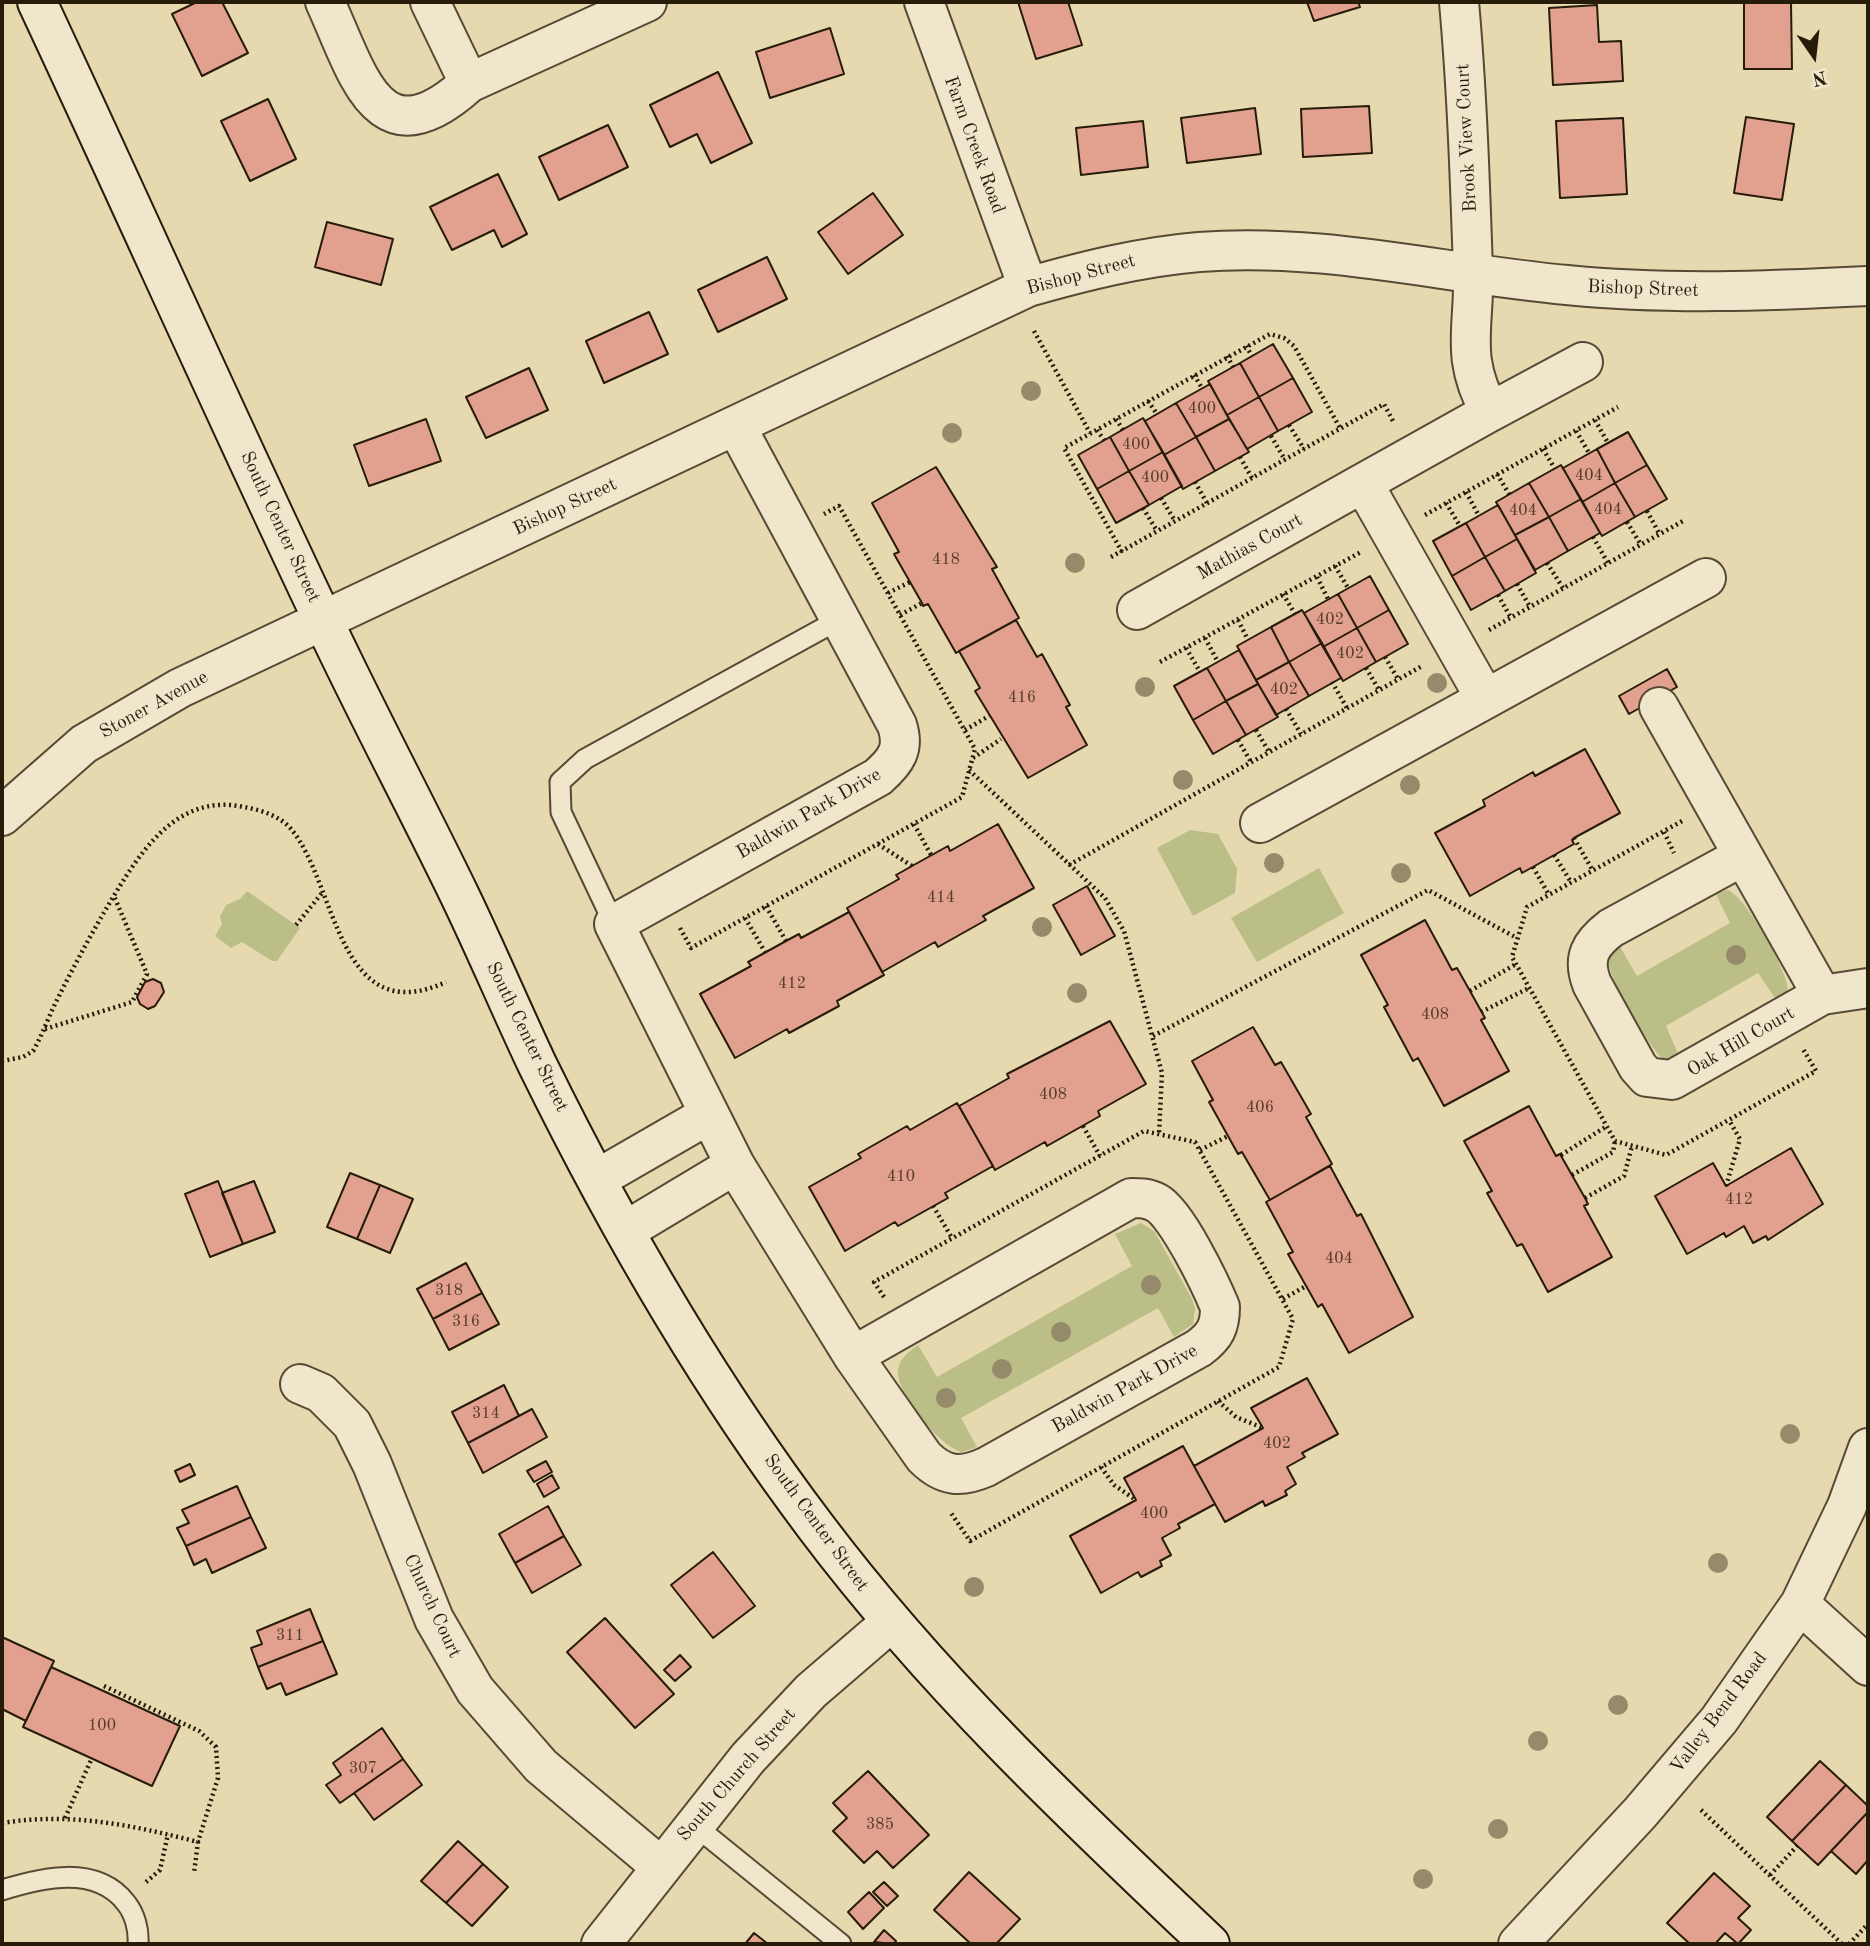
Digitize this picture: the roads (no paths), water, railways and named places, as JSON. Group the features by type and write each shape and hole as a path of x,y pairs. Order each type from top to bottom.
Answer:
{"street":[{"name":"South Center Street","path":"37,2 324,622 463,902 538,1064 625,1231 747,1429 813,1524 890,1623 999,1741 1210,1944"},
{"path":"325,2 361,81 374,102 391,114 425,114 448,102 469,83 647,2"},
{"path":"430,2 469,83"},
{"name":"Farm Creek Road","path":"924,2 1028,288"},
{"name":"Brook View Court","path":"1459,2 1474,275"},
{"name":"Bishop Street","path":"324,622 1028,288 1146,258 1201,252 1355,257 1474,275 1661,292 1868,286"},
{"path":"1474,275 1469,337 1471,364 1478,389 1490,412"},
{"name":"Mathias Court","path":"1137,610 1583,362"},
{"name":"Baldwin Park Drive","path":"736,426 897,725 901,739 900,753 891,766 878,777 614,924 735,1166 853,1356 936,1469 952,1475 971,1473 1199,1348 1212,1338 1220,1324 1220,1307 1172,1217 1153,1201 1131,1198 853,1356"},
{"path":"1363,483 1486,698"},
{"path":"1260,823 1706,578"},
{"name":"Stoner Avenue","path":"2,817 84,744 180,688 324,622"},
{"path":"1659,707 1822,995"},
{"name":"Oak Hill Court","path":"1743,856 1612,928 1596,939 1587,955 1587,971 1592,984 1647,1077 1672,1080 1822,995 1868,988"},
{"path":"597,1179 708,1115"},
{"path":"625,1231 735,1166"},
{"name":"Church Court","path":"300,1384 321,1393 352,1424 372,1464 434,1619 475,1690 541,1766 660,1866"},
{"name":"Valley Bend Road","path":"1518,1944 1640,1813 1719,1720 1800,1604 1847,1506 1868,1448"},
{"path":"1800,1604 1868,1667"},
{"name":"South Church Street","path":"601,1944 693,1824 748,1758 811,1691 890,1623"}],"lane":[{"path":"614,924 561,812 560,782 584,759 840,619"},
{"path":"693,1824 841,1944"},
{"path":"2,1890 41,1880 78,1877 110,1887 124,1901 137,1928 138,1944"}]}
